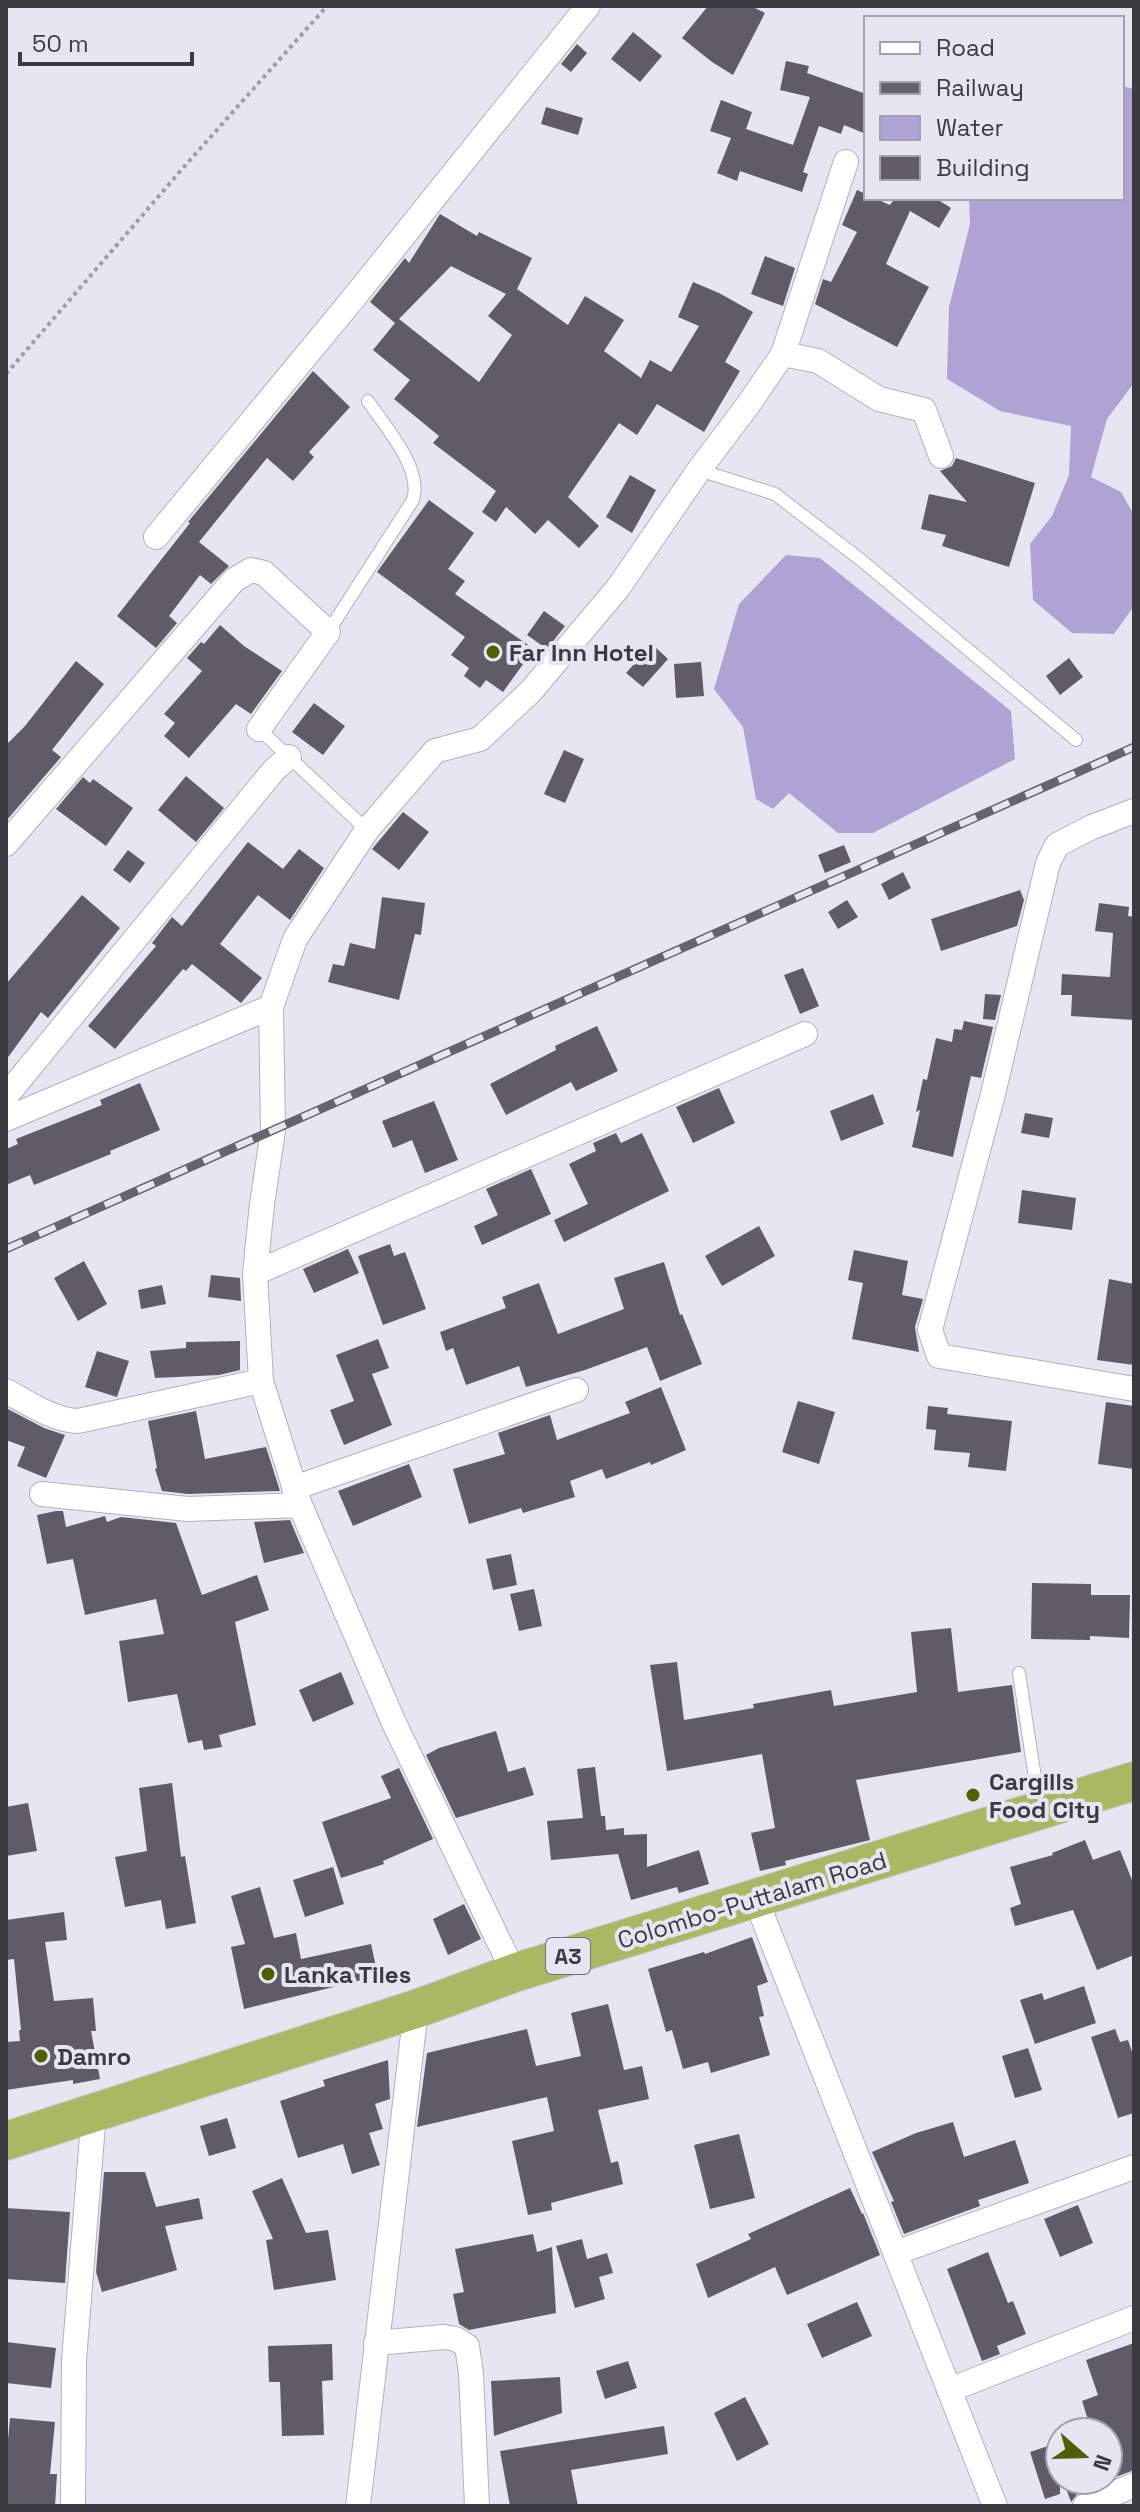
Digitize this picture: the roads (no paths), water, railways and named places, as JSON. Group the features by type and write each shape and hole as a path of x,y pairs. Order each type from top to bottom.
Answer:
{"highway":[{"name":"Colombo-Puttalam Road","path":"6,2141 416,2009 514,1973 1134,1781"}],"street":[{"path":"156,537 352,300 588,6"},
{"path":"514,1973 394,1723 297,1496 261,1381 255,1273 273,1131 271,1007 295,939 367,830 435,751 480,739 531,691 618,588 783,354 846,162"},
{"path":"783,354 818,361 879,399 924,410 941,456"},
{"path":"6,844 234,580 251,570 264,573 328,632 259,729"},
{"path":"6,1096 274,770 289,757"},
{"path":"1134,811 1057,845 1048,863 993,1094 930,1330 939,1356 1134,1389"},
{"path":"6,1119 271,1007"},
{"path":"255,1273 805,1034"},
{"path":"6,1391 48,1414 67,1421 78,1421 261,1381"},
{"path":"42,1494 188,1509 297,1496 576,1390"},
{"path":"756,1900 995,2506"},
{"path":"358,2506 416,2009"},
{"path":"73,2506 74,2360 94,2112"},
{"path":"895,2253 1134,2167"},
{"path":"949,2390 1134,2318"},
{"path":"376,2343 444,2337 456,2339 467,2346 477,2506"},
{"path":"1085,2506 1134,2485"}],"lane":[{"path":"328,632 413,500 416,490 411,465 368,401"},
{"path":"699,470 775,494 861,560 1076,740"},
{"path":"259,729 367,830"},
{"path":"1019,1673 1040,1810"}],"water":[{"path":"1124,86 1134,89 1134,383 1107,419 1091,477 1121,492 1134,515 1134,606 1114,634 1072,633 1033,600 1030,544 1052,516 1069,475 1071,426 1000,411 947,379 949,307 970,224 969,200 1124,200"},
{"path":"786,555 820,558 1011,711 1015,759 873,833 838,833 789,793 773,809 756,799 743,727 714,689 739,604"}],"railway":[{"path":"6,1249 1134,747"}],"place":[{"name":"Far Inn Hotel","path":"493,652"},
{"name":"Cargills Food City","path":"973,1795"},
{"name":"Lanka Tiles","path":"268,1974"},
{"name":"Damro","path":"41,2056"}]}
